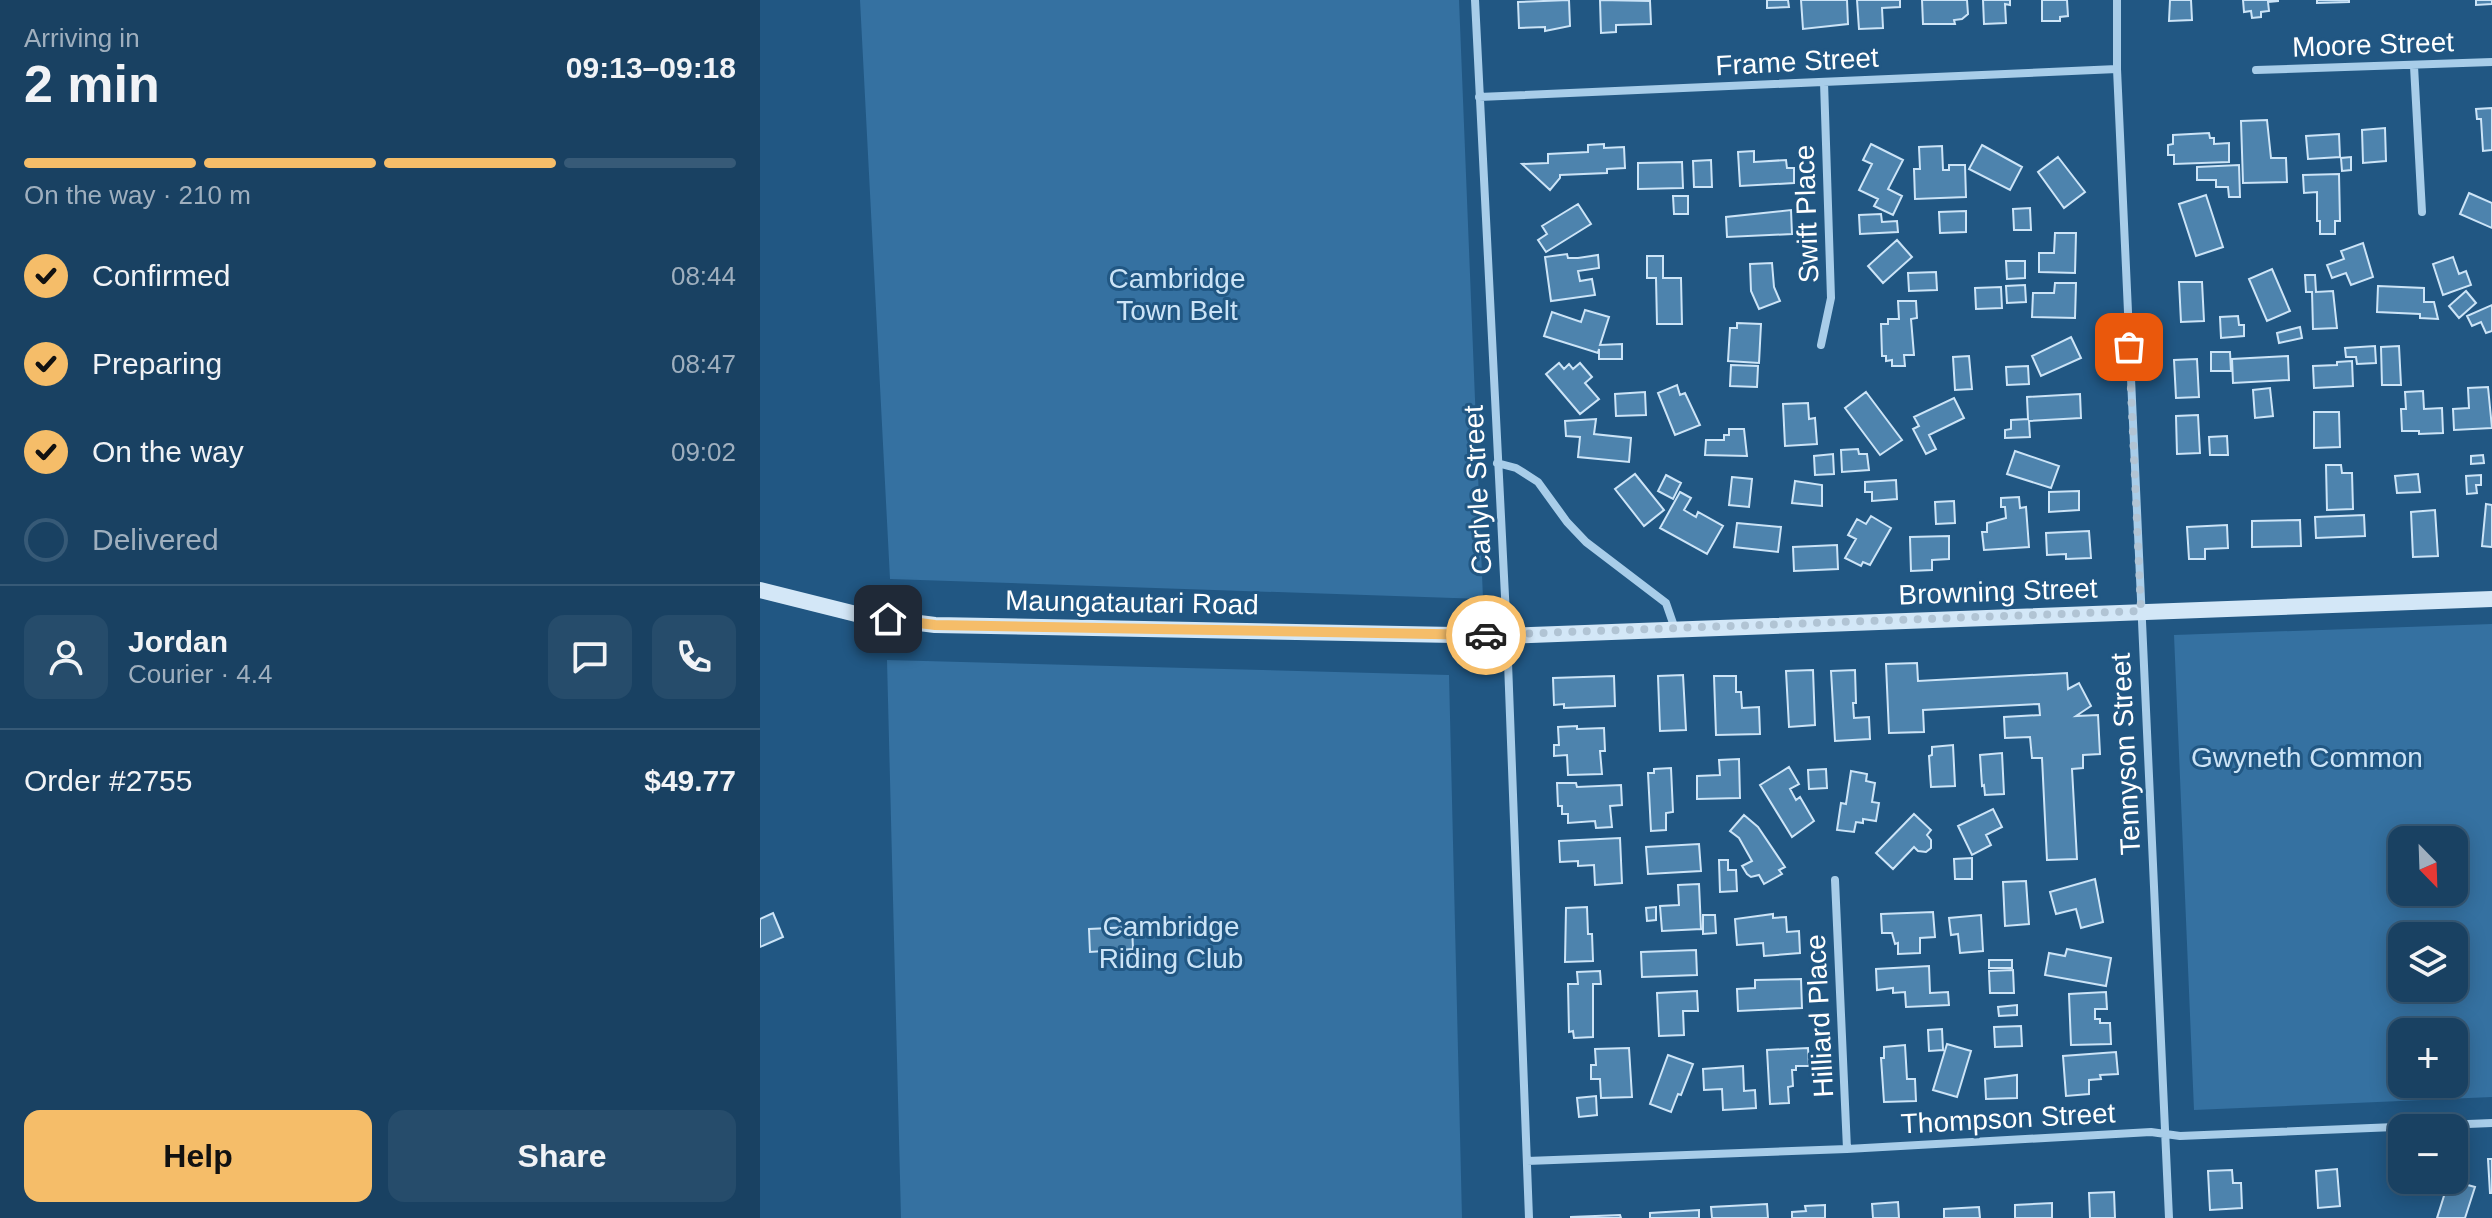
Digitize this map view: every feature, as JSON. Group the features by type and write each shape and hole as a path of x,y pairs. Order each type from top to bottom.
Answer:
{"street":[{"name":"Carlyle Street","path":"1475,0 1507,636 1529,1218"},
{"name":"Tennyson Street","path":"2117,0 2117,69 2169,1218"},
{"name":"Moore Street","path":"2256,70 2492,62"},
{"path":"2414,66 2422,212"},
{"name":"Frame Street","path":"1479,97 2117,69"},
{"name":"Swift Place","path":"1821,345 1831,298 1824,82"},
{"path":"1497,463 1516,468 1538,482 1586,542 1666,603 1675,629"},
{"name":"Maungatautari Road","path":"760,590 864,616 935,625 1507,636"},
{"name":"Browning Street","path":"1507,636 2492,599"},
{"name":"Hilliard Place","path":"1835,880 1847,1149"},
{"name":"Thompson Street","path":"1527,1161 1847,1149 2151,1132 2166,1135 2492,1123"}],"green space":[{"name":"Cambridge Town Belt","path":"860,0 1459,0 1483,599 890,579"},
{"name":"Gwyneth Common","path":"2492,624 2492,1097 2194,1110 2174,635"},
{"name":"Cambridge Riding Club","path":"887,660 1449,675 1462,1218 901,1218"}],"building":[{"path":"1569,0 1570,26 1545,31 1545,27 1519,28 1518,2"},
{"path":"1600,0 1650,1 1651,24 1616,25 1616,32 1601,33"},
{"path":"1767,0 1788,0 1789,7 1767,8"},
{"path":"1801,0 1847,0 1848,24 1803,29"},
{"path":"1857,0 1900,0 1900,7 1882,8 1883,28 1859,29"},
{"path":"1922,0 1967,0 1968,14 1954,20 1955,24 1923,24"},
{"path":"1983,0 2010,0 2010,5 2005,4 2006,23 1984,24"},
{"path":"2042,0 2067,0 2068,16 2060,17 2060,21 2042,21"},
{"path":"2170,0 2191,0 2192,20 2169,21"},
{"path":"2243,0 2278,1 2268,2 2269,11 2261,12 2261,17 2252,18 2251,11 2244,12"},
{"path":"2317,0 2349,0 2349,2 2317,3"},
{"path":"2476,0 2492,0 2492,4 2476,5"},
{"path":"2492,108 2492,150 2483,151 2481,119 2477,119 2476,109"},
{"path":"2267,120 2271,158 2286,158 2287,182 2243,183 2241,121"},
{"path":"2385,128 2386,161 2363,163 2362,130"},
{"path":"2209,133 2210,138 2214,138 2214,144 2229,143 2229,162 2174,164 2174,155 2168,155 2168,145 2173,144 2173,135"},
{"path":"2339,134 2340,157 2308,159 2306,136"},
{"path":"1604,144 1604,148 1624,147 1625,168 1607,169 1607,173 1560,175 1550,190 1522,164 1548,163 1548,154 1588,152 1588,145"},
{"path":"1871,144 1903,160 1888,189 1902,196 1893,215 1874,206 1878,199 1859,190 1872,164 1863,160"},
{"path":"1982,145 2022,167 2010,190 1969,169"},
{"path":"1942,146 1943,170 1949,170 1949,165 1965,165 1966,197 1915,199 1914,169 1920,169 1919,147"},
{"path":"1754,151 1754,162 1786,160 1787,168 1794,168 1794,183 1740,186 1738,152"},
{"path":"2058,157 2085,192 2064,208 2038,172"},
{"path":"2351,157 2351,170 2342,171 2341,158"},
{"path":"1711,160 1712,187 1694,187 1693,161"},
{"path":"1682,162 1683,188 1638,189 1638,163"},
{"path":"2239,165 2240,197 2229,197 2228,187 2216,187 2216,180 2197,180 2197,167"},
{"path":"2339,174 2340,221 2335,221 2335,234 2320,234 2317,192 2304,193 2303,175"},
{"path":"2469,193 2492,203 2492,228 2460,214"},
{"path":"2206,195 2223,247 2196,256 2179,204"},
{"path":"1673,196 1688,196 1688,214 1674,214"},
{"path":"1578,204 1591,224 1546,252 1538,240 1547,234 1542,226"},
{"path":"2030,208 2031,230 2014,230 2013,209"},
{"path":"1791,210 1792,234 1727,237 1726,217"},
{"path":"1966,211 1966,232 1940,233 1939,212"},
{"path":"1881,214 1882,222 1897,221 1898,232 1860,234 1859,215"},
{"path":"2055,233 2076,233 2075,273 2039,272 2039,253 2054,253"},
{"path":"1897,240 1912,257 1883,283 1868,266"},
{"path":"2363,243 2373,277 2351,285 2346,273 2332,278 2327,265 2344,259 2341,251"},
{"path":"1567,254 1568,258 1598,255 1599,268 1578,271 1580,281 1592,279 1595,295 1551,301 1545,257"},
{"path":"1647,256 1663,256 1663,278 1681,278 1682,324 1657,324 1656,278 1647,278"},
{"path":"2453,257 2459,274 2466,271 2471,285 2443,295 2433,264"},
{"path":"2006,261 2025,261 2025,278 2007,279"},
{"path":"1772,263 1774,287 1780,301 1759,309 1751,291 1750,264"},
{"path":"2272,269 2290,311 2267,321 2249,279"},
{"path":"1936,272 1937,290 1909,291 1908,273"},
{"path":"2305,275 2315,275 2316,292 2333,291 2337,328 2313,329 2312,292 2306,292"},
{"path":"2179,282 2202,282 2204,321 2181,322"},
{"path":"2055,283 2076,283 2075,318 2032,317 2033,293 2054,293"},
{"path":"2025,285 2026,302 2007,303 2006,286"},
{"path":"2378,286 2424,288 2424,302 2434,302 2438,319 2420,318 2420,314 2377,312"},
{"path":"2001,287 2002,308 1976,309 1975,288"},
{"path":"2466,291 2476,303 2459,318 2449,306"},
{"path":"1898,301 1916,301 1917,318 1911,319 1914,355 1904,355 1905,366 1892,366 1892,360 1886,361 1886,356 1882,356 1881,324 1888,324 1888,319 1899,319"},
{"path":"2492,305 2492,331 2486,333 2481,322 2472,326 2467,316"},
{"path":"1585,310 1609,317 1600,345 1622,344 1622,359 1599,359 1599,349 1598,353 1544,336 1552,312 1581,322"},
{"path":"2238,316 2239,325 2244,325 2244,336 2221,338 2220,317"},
{"path":"1737,323 1761,324 1759,363 1728,361 1730,328 1737,328"},
{"path":"2300,327 2302,338 2279,343 2277,333"},
{"path":"2071,337 2081,358 2041,376 2032,356"},
{"path":"2375,346 2376,363 2357,364 2356,357 2346,357 2345,348"},
{"path":"2399,346 2401,385 2382,385 2381,347"},
{"path":"2211,352 2230,352 2231,371 2211,371"},
{"path":"1969,356 1972,389 1955,390 1953,357"},
{"path":"2288,356 2289,380 2233,383 2232,359"},
{"path":"2197,359 2199,397 2176,398 2174,360"},
{"path":"2352,361 2353,386 2314,388 2313,366"},
{"path":"1559,363 1564,369 1569,364 1573,369 1580,363 1592,377 1585,383 1599,399 1580,414 1546,374"},
{"path":"1731,365 1758,366 1757,387 1730,386"},
{"path":"2028,366 2029,384 2007,385 2006,367"},
{"path":"1677,385 1680,395 1685,393 1700,425 1675,435 1658,393"},
{"path":"2488,387 2492,428 2454,430 2453,409 2469,408 2468,388"},
{"path":"2270,388 2273,416 2255,418 2253,390"},
{"path":"2423,391 2424,409 2442,408 2443,433 2402,431 2401,409 2406,409 2405,392"},
{"path":"1645,392 1646,415 1616,416 1615,394"},
{"path":"1866,392 1902,440 1880,455 1845,408"},
{"path":"2080,394 2081,418 2029,421 2030,437 2005,438 2005,430 2011,429 2011,420 2028,419 2027,397"},
{"path":"1954,398 1964,418 1929,435 1936,449 1926,454 1913,429 1919,426 1914,417"},
{"path":"1808,403 1809,419 1815,418 1817,444 1785,446 1783,404"},
{"path":"2314,412 2339,412 2340,447 2314,448"},
{"path":"2198,415 2200,453 2177,454 2176,416"},
{"path":"1596,419 1594,434 1631,438 1629,462 1578,457 1580,437 1566,436 1565,421"},
{"path":"1729,429 1744,429 1747,456 1705,455 1706,440 1724,440 1724,435 1729,435"},
{"path":"2227,436 2228,455 2210,455 2209,437"},
{"path":"1858,449 1859,454 1867,454 1869,470 1842,472 1841,450"},
{"path":"2015,451 2059,466 2051,488 2007,474"},
{"path":"1833,454 1834,474 1815,475 1814,456"},
{"path":"2483,455 2484,463 2471,464 2471,456"},
{"path":"2326,465 2341,465 2342,473 2352,473 2353,509 2327,510"},
{"path":"1635,474 1664,510 1644,526 1615,489"},
{"path":"2418,474 2420,492 2397,493 2395,476"},
{"path":"1666,475 1681,483 1673,499 1658,491"},
{"path":"2481,475 2481,485 2476,485 2477,493 2467,494 2466,476"},
{"path":"1732,477 1752,479 1749,507 1729,505"},
{"path":"1896,480 1897,499 1872,501 1872,492 1865,492 1865,482"},
{"path":"1795,481 1822,485 1822,506 1792,503"},
{"path":"2079,491 2079,510 2049,512 2049,492"},
{"path":"1680,492 1691,498 1684,510 1696,517 1698,512 1723,526 1707,554 1660,528"},
{"path":"2019,497 2020,508 2026,507 2029,547 1984,550 1982,532 1987,532 1987,523 2006,518 2001,498"},
{"path":"1954,501 1955,523 1936,524 1935,502"},
{"path":"2486,504 2492,505 2492,547 2482,546"},
{"path":"2435,510 2438,556 2413,557 2411,512"},
{"path":"2364,515 2365,536 2316,538 2315,517"},
{"path":"1871,516 1891,528 1870,565 1863,562 1861,566 1845,558 1856,539 1848,535 1857,519 1866,524"},
{"path":"2300,520 2301,546 2252,547 2252,521"},
{"path":"1737,523 1781,527 1778,552 1734,547"},
{"path":"2227,525 2228,548 2205,549 2205,559 2189,559 2187,527"},
{"path":"2089,531 2091,558 2066,559 2066,554 2047,555 2046,533"},
{"path":"1949,536 1949,559 1932,560 1932,570 1911,571 1910,537"},
{"path":"1837,545 1838,569 1794,571 1793,547"},
{"path":"1917,663 1918,681 2067,673 2068,689 2079,683 2091,706 2076,716 2098,715 2100,754 2083,755 2083,768 2072,769 2077,859 2047,860 2042,758 2032,758 2030,737 2005,738 2004,717 2040,715 2039,704 1923,710 1924,732 1889,733 1886,664"},
{"path":"1813,670 1815,725 1789,727 1786,671"},
{"path":"1855,670 1854,718 1869,717 1870,739 1835,741 1831,671"},
{"path":"1683,675 1686,730 1660,731 1658,676"},
{"path":"1614,676 1615,706 1564,708 1564,704 1554,705 1553,678"},
{"path":"1714,676 1736,676 1736,692 1741,692 1742,708 1759,707 1760,734 1716,735"},
{"path":"1577,726 1577,729 1604,728 1605,751 1600,751 1602,774 1568,775 1567,755 1554,756 1554,745 1559,745 1558,727"},
{"path":"1953,745 1955,786 1931,787 1929,756 1932,755 1932,747"},
{"path":"2002,753 2004,794 1985,795 1980,755"},
{"path":"1739,759 1740,798 1697,799 1697,776 1720,775 1719,760"},
{"path":"1789,767 1799,784 1790,789 1796,800 1800,797 1814,821 1792,837 1760,785"},
{"path":"1671,768 1673,812 1666,813 1666,830 1651,831 1648,773 1654,773 1654,769"},
{"path":"1826,769 1827,788 1809,789 1808,770"},
{"path":"1851,771 1867,774 1866,781 1875,783 1872,802 1879,803 1876,821 1863,819 1863,823 1856,822 1854,832 1837,830 1841,803 1846,804"},
{"path":"1557,783 1576,783 1577,787 1621,785 1622,805 1610,806 1612,827 1596,828 1595,821 1568,823 1568,814 1562,814 1562,806 1558,806"},
{"path":"1993,809 2002,827 1986,835 1991,845 1972,855 1958,826"},
{"path":"1914,814 1931,830 1927,835 1931,848 1926,852 1914,847 1893,869 1876,853"},
{"path":"1744,815 1758,827 1785,867 1779,870 1782,874 1764,884 1759,875 1751,877 1747,874 1742,866 1752,861 1739,838 1730,831"},
{"path":"1620,838 1622,883 1595,885 1594,865 1578,866 1578,861 1560,862 1559,841"},
{"path":"1699,844 1701,871 1648,874 1646,847"},
{"path":"1972,858 1972,879 1955,879 1954,859"},
{"path":"1719,860 1728,860 1728,870 1736,870 1737,891 1720,892"},
{"path":"2095,879 2103,922 2081,928 2076,909 2056,914 2050,892"},
{"path":"2026,881 2029,924 2005,926 2003,882"},
{"path":"1699,884 1701,929 1662,931 1660,906 1679,905 1678,885"},
{"path":"1587,907 1593,961 1565,962 1566,908"},
{"path":"1656,907 1656,920 1647,921 1646,908"},
{"path":"1933,912 1935,937 1920,938 1920,953 1898,954 1898,943 1895,944 1892,933 1882,933 1881,914"},
{"path":"773,913 783,937 760,947 760,919"},
{"path":"1773,914 1773,918 1786,917 1787,932 1799,931 1800,953 1764,956 1763,943 1737,945 1735,919"},
{"path":"1703,915 1715,915 1716,933 1703,934"},
{"path":"1981,915 1983,951 1960,953 1958,934 1951,935 1949,918"},
{"path":"1132,927 1133,949 1090,952 1089,929"},
{"path":"2067,949 2111,958 2106,986 2045,975 2049,953 2065,956"},
{"path":"1696,950 1697,975 1642,977 1641,952"},
{"path":"1989,960 2012,960 2012,968 1989,968"},
{"path":"1929,966 1930,993 1948,992 1949,1005 1906,1007 1905,992 1893,993 1893,988 1877,990 1876,969"},
{"path":"2013,970 2014,993 1990,993 1989,971"},
{"path":"1600,971 1601,984 1593,984 1593,1037 1574,1038 1573,1031 1569,1032 1568,984 1578,984 1577,972"},
{"path":"1801,979 1802,1008 1738,1011 1737,989 1755,988 1755,980"},
{"path":"1697,991 1698,1011 1683,1011 1684,1035 1659,1036 1657,993"},
{"path":"2106,992 2107,1009 2095,1009 2095,1019 2100,1019 2100,1023 2110,1023 2111,1044 2071,1045 2069,994"},
{"path":"2017,1005 2017,1015 1999,1016 1998,1007"},
{"path":"2021,1026 2022,1046 1995,1047 1994,1027"},
{"path":"1942,1029 1943,1050 1929,1051 1928,1030"},
{"path":"1947,1044 1971,1051 1957,1097 1933,1090"},
{"path":"1905,1045 1907,1079 1915,1079 1916,1101 1884,1102 1881,1058 1884,1058 1884,1047"},
{"path":"1629,1048 1632,1097 1601,1098 1600,1079 1591,1079 1591,1065 1596,1065 1595,1049"},
{"path":"1808,1048 1809,1066 1796,1066 1796,1070 1792,1070 1793,1086 1788,1087 1789,1103 1770,1104 1767,1050"},
{"path":"2116,1052 2118,1074 2100,1075 2101,1079 2089,1080 2089,1094 2066,1096 2063,1056"},
{"path":"1668,1055 1693,1064 1671,1112 1650,1104"},
{"path":"1743,1066 1744,1091 1755,1090 1756,1108 1723,1110 1722,1089 1704,1090 1703,1069"},
{"path":"2017,1075 2017,1098 1986,1099 1985,1079"},
{"path":"1596,1096 1597,1115 1579,1117 1577,1098"},
{"path":"2488,1159 2492,1159 2492,1193 2490,1193"},
{"path":"2337,1169 2340,1206 2318,1208 2316,1171"},
{"path":"2232,1170 2233,1183 2241,1183 2242,1208 2210,1210 2208,1171"},
{"path":"2468,1185 2475,1187 2465,1218 2437,1218 2445,1194 2468,1194"},
{"path":"2114,1192 2115,1218 2090,1218 2089,1193"},
{"path":"1898,1202 1899,1218 1873,1218 1872,1204"},
{"path":"2052,1203 2052,1218 2015,1218 2015,1205"},
{"path":"1767,1204 1768,1218 1712,1218 1711,1207"},
{"path":"1825,1205 1825,1218 1792,1218 1792,1212 1806,1211 1805,1206"},
{"path":"1979,1207 1980,1218 1944,1218 1944,1209"},
{"path":"1699,1210 1699,1218 1650,1218 1650,1213"},
{"path":"1620,1215 1621,1218 1571,1218 1571,1217"}],"way so far":[{"path":"1486,635 2141,611 2129,347"}],"route":[{"path":"888,619 935,625 1486,635"}]}
